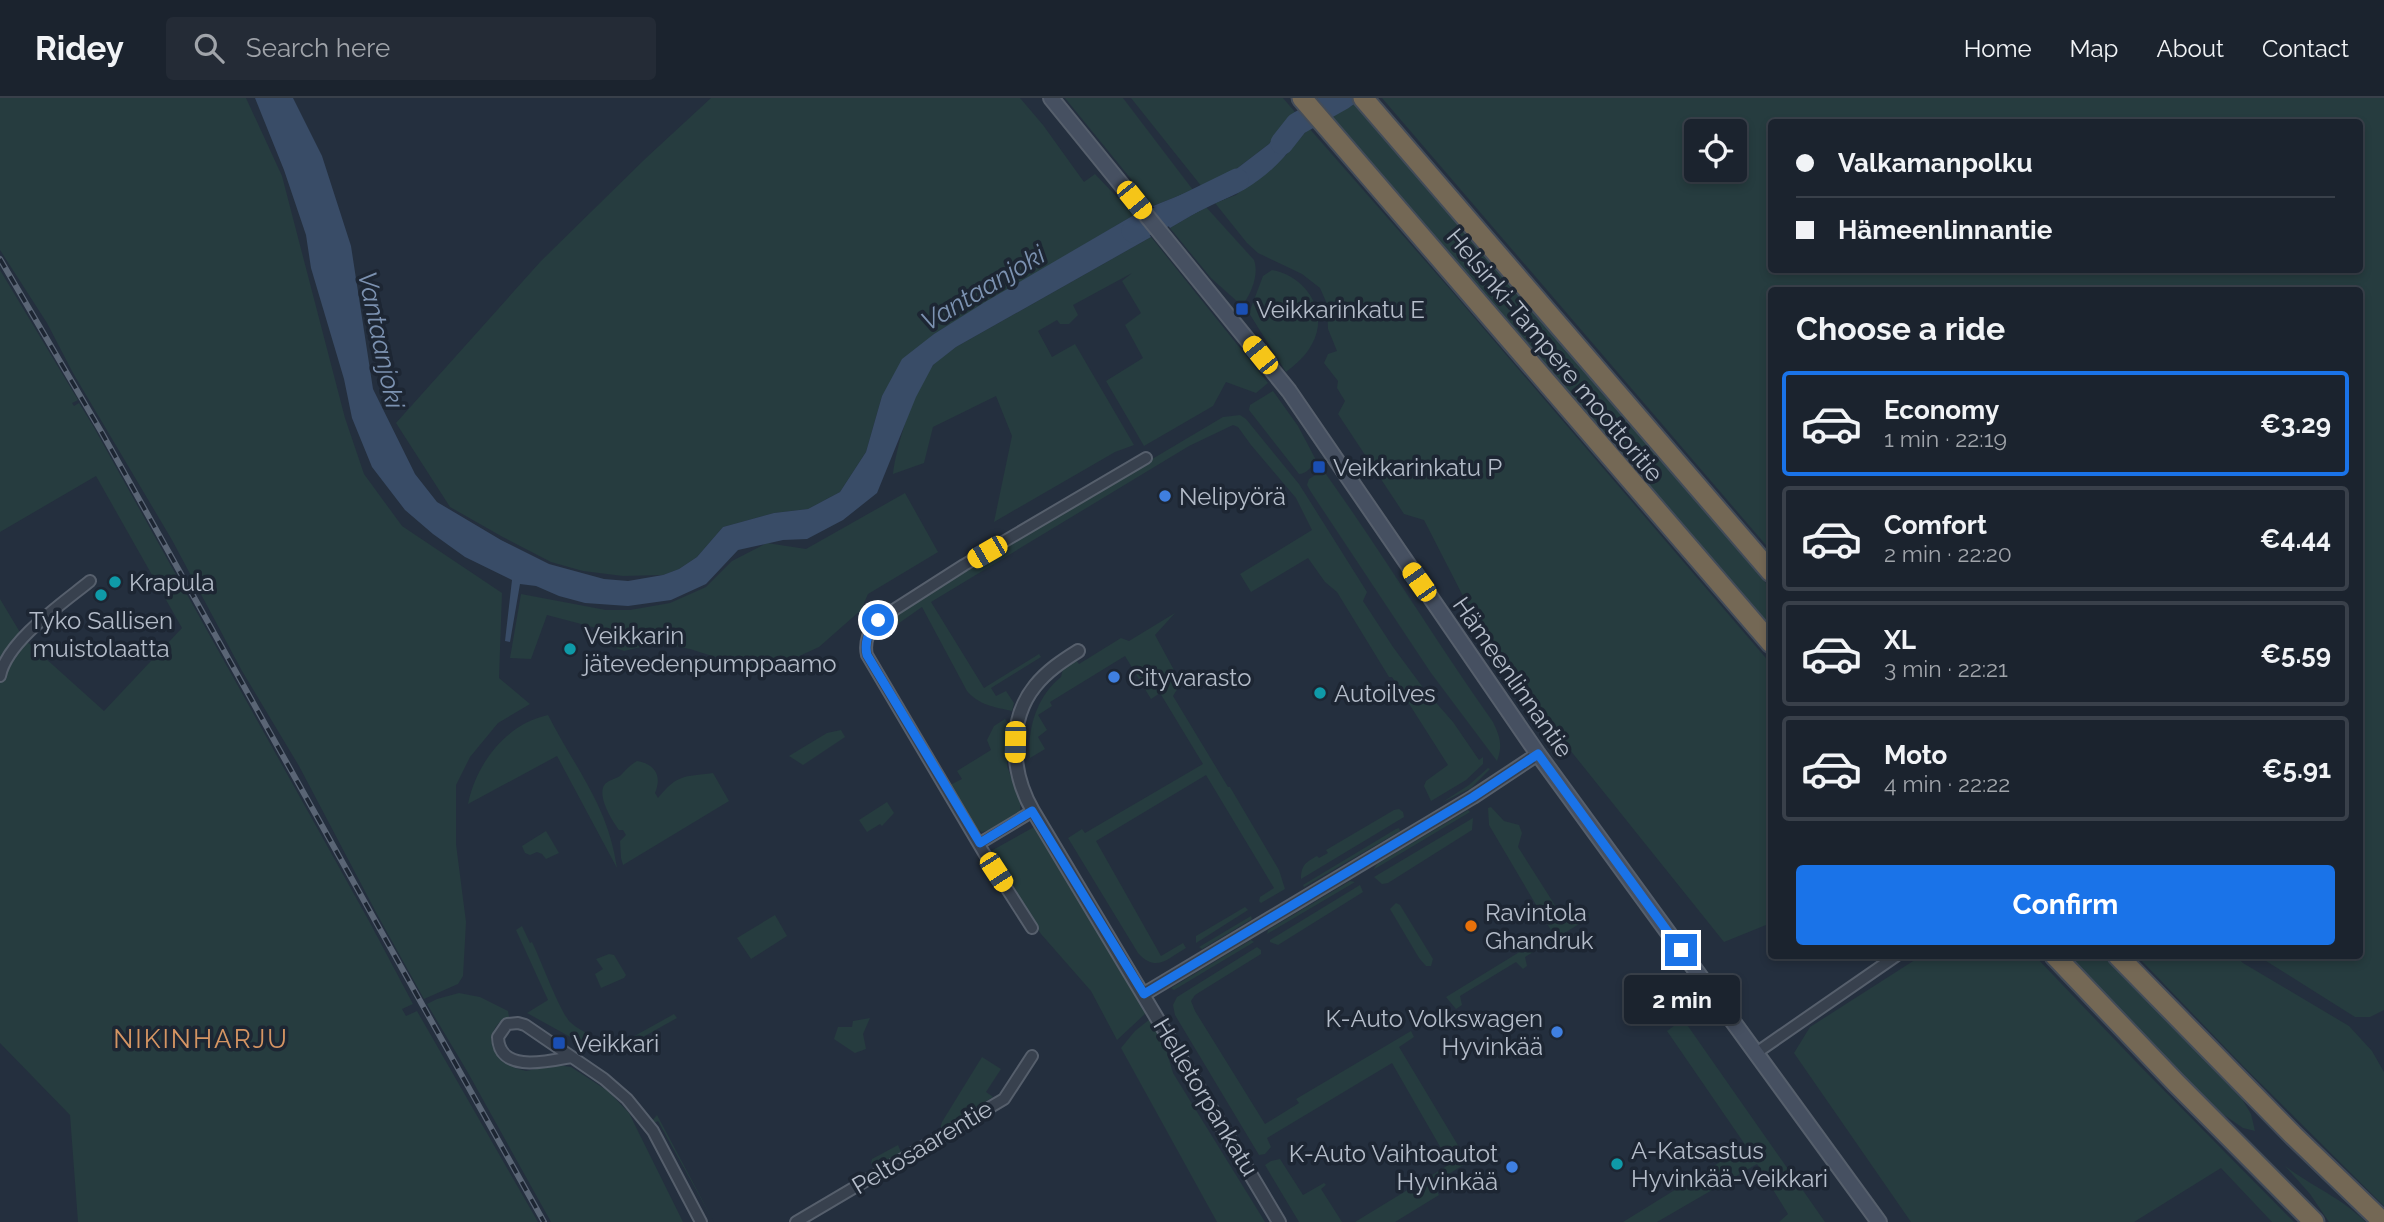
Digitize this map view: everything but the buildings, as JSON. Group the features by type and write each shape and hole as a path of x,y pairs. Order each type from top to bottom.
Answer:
{"highway":[{"name":"Helsinki-Tampere moottoritie","path":"1302,98 1768,639"},
{"name":"Helsinki-Tampere moottoritie","path":"1363,98 1768,569"},
{"path":"2058,959 2314,1222"},
{"path":"2121,959 2293,1135 2383,1222"}],"main road":[{"name":"Hämeenlinnantie","path":"1051,98 1289,391 1538,754 1879,1222"}],"street":[{"path":"1032,928 984,853 867,655 866,648 872,626 878,620 964,565 1146,458"},
{"path":"0,676 3,663 41,620 90,581"},
{"name":"Helletorpankatu","path":"1078,651 1049,671 1035,686 1021,711 1015,757 1021,786 1032,811 1279,1222"},
{"path":"1144,994 1473,797 1538,754"},
{"path":"980,843 1032,811"},
{"path":"1756,1053 1892,959"},
{"path":"571,1057 522,1063 503,1051 498,1037 507,1024 518,1023 571,1057 617,1088 653,1131 701,1222"},
{"name":"Peltosaarentie","path":"796,1222 1004,1099 1032,1056"}],"green space":[{"path":"0,98 246,98 282,176 345,418 364,474 402,526 502,593 499,678 530,704 498,723 470,757 456,785 456,844 466,922 463,976 458,984 424,999 299,766 242,671 172,540 73,373 47,323 0,250"},
{"path":"711,98 1020,98 1084,182 1095,174 1134,215 934,334 882,396 866,452 840,492 808,509 774,513 723,527 697,557 679,569 663,575 623,576 583,571 551,562 450,507 396,423 541,261"},
{"path":"1065,98 1123,98 1193,190 1153,206"},
{"path":"1131,98 1283,98 1295,112 1269,144 1235,170 1202,187"},
{"path":"1382,98 2384,98 2384,1010 2370,1017 2355,1017 2263,959 2363,959 2363,287 1768,287 1768,548"},
{"path":"1355,104 1768,586 1768,624 1330,116"},
{"path":"1309,128 1768,660 1768,924 1724,942 1558,735 1464,598 1424,520 1404,514 1338,414 1345,401 1337,388 1338,381 1324,363 1328,354 1337,351 1328,329 1327,304 1320,288 1302,274 1258,253 1215,203 1236,195 1285,156"},
{"path":"1206,207 1254,260 1254,282 1244,303 1240,304 1211,278 1170,228"},
{"path":"1151,237 1268,383 1256,393 1226,382 1213,406 1144,446 1106,381 1143,358 1125,325 1141,313 1122,281 1132,273 1073,305 1078,315 1069,324 1060,324 1057,320 1038,331 1052,357 1075,344 1134,445 1115,452 994,522 1012,436 996,396 933,427 924,463 893,474 902,432 913,401 936,362 956,347"},
{"path":"0,270 78,400 72,403 74,406 79,403 92,424 369,921 413,1004 402,1009 406,1016 417,1011 538,1222 78,1222 70,1115 0,1043 0,599 24,639 104,711 182,628 96,476 0,532"},
{"path":"1272,270 1295,280 1304,288 1312,297 1318,320 1317,332 1310,348 1301,360 1286,372 1249,313 1263,276"},
{"path":"1273,391 1298,426 1316,460 1302,474 1299,474 1249,410 1250,405"},
{"path":"1240,415 1299,484 1367,592 1363,601 1393,647 1453,722 1479,760 1483,757 1483,764 1466,780 1431,801 1424,786 1426,781 1448,765 1392,677 1389,677 1337,592 1325,582 1308,558 1251,592 1240,574 1312,530 1296,498 1238,427 1233,425 1189,446 931,602 984,688 1039,654 1041,657 991,688 996,696 1006,691 1014,703 1012,711 993,707 967,691 922,607 872,642 872,636 881,620 1223,417"},
{"path":"1323,470 1493,722 1500,741 1497,761 1431,673 1311,492 1307,485 1309,479"},
{"path":"905,493 938,552 868,594 861,610 819,647 773,668 747,667 690,649 658,643 624,651 616,648 619,634 547,615 531,659 510,658 521,594 606,610 630,610 670,603 706,587 732,561 767,543 806,549"},
{"path":"1175,613 1155,635 1181,683 1173,696 1279,870 1285,889 1261,903 1259,901 1260,897 1274,888 1206,775 1096,841 1161,956 1183,943 1186,948 1167,960 1156,963 1144,959 1138,953 1068,838 1082,829 1085,833 1203,764 1160,693 1151,699 1125,656 1050,702 1052,706 1038,715 1047,730 1038,737 1045,749 1030,758 1029,747 1035,714 1046,694 1061,677 1063,669 1076,660 1079,664 1121,638 1129,641"},
{"path":"548,715 599,806 613,846 617,868 557,756 468,804 478,774 495,748 519,727"},
{"path":"1005,719 1008,723 1007,766 1020,801 1020,811 993,829 982,832 977,829 950,785 962,779 957,771 991,750 987,740 994,726"},
{"path":"841,730 845,737 803,765 789,756 827,733"},
{"path":"637,761 649,765 656,772 658,782 655,793 658,798 682,778 713,773 729,801 623,865 620,841 626,835 623,830 619,830 609,814 602,795 605,784 620,776"},
{"path":"1490,769 1471,788 1441,803 1469,785"},
{"path":"887,802 894,813 882,826 880,824 867,832 859,820"},
{"path":"1491,807 1504,821 1519,825 1522,833 1518,847 1565,921 1586,912 1590,913 1589,918 1525,957 1527,966 1523,969 1516,962 1460,996 1462,1005 1456,1009 1446,997 1552,932 1489,825 1488,808"},
{"path":"1399,809 1404,817 1301,879 1303,867 1310,860 1328,853 1326,850"},
{"path":"1468,810 1470,812 1373,870 1377,864"},
{"path":"1473,818 1472,830 1388,883 1382,884 1374,877"},
{"path":"1034,827 1146,1013 1117,1040 1091,991 1041,934 990,855 991,851"},
{"path":"1399,828 1400,831 1304,887 1303,885"},
{"path":"546,831 559,853 546,859 537,852 530,855 525,853 522,846"},
{"path":"1350,881 1355,882 1267,934 1268,930"},
{"path":"1360,885 1363,892 1278,945 1270,942 1270,940"},
{"path":"1396,903 1400,905 1433,959 1431,966 1426,966 1419,958 1390,909"},
{"path":"1245,907 1248,910 1196,943 1196,936"},
{"path":"775,915 787,936 751,959 737,938"},
{"path":"1251,916 1252,919 1202,949 1199,947"},
{"path":"522,926 566,1016 595,1040 602,1050 601,1054 527,1013 548,1000 516,930"},
{"path":"1251,940 1254,942 1174,990 1171,988"},
{"path":"1257,947 1261,954 1195,995 1191,1001 1265,1124 1299,1103 1296,1099 1411,1031 1414,1037 1399,1047 1468,1162 1433,1184 1439,1195 1395,1222 1355,1222 1450,1164 1392,1063 1267,1138 1271,1147 1265,1154 1259,1155 1175,1015 1173,1005 1177,997"},
{"path":"614,955 626,975 601,988 595,974 603,969 596,959"},
{"path":"1916,959 2038,959 2294,1222 2272,1222 2221,1168 2134,1222 1911,1222 1794,1053 1810,1027"},
{"path":"2070,959 2108,959 2242,1099 2251,1114 2255,1131 2243,1128 2214,1108"},
{"path":"2140,959 2239,959 2349,1026 2372,1051 2384,1072 2384,1206"},
{"path":"459,993 480,997 508,1011 509,1017 495,1028 492,1046 515,1068 526,1071 557,1065 571,1067 608,1091 629,1113 683,1222 551,1222 427,1004"},
{"path":"674,1014 677,1018 625,1047 622,1046 622,1043"},
{"path":"870,1018 863,1034 866,1049 855,1053 834,1039 838,1027 852,1027 853,1021"},
{"path":"1150,1019 1164,1043 1173,1073 1265,1222 1217,1222 1121,1048 1135,1031"},
{"path":"1683,1019 1825,1222 1779,1222 1788,1214 1757,1164 1657,1222 1623,1222 1746,1146 1667,1031"},
{"path":"982,1057 1001,1069 986,1092 993,1097 940,1129 942,1122"},
{"path":"657,1115 714,1222 658,1121 652,1121"},
{"path":"898,1145 901,1152 875,1168 871,1163 872,1159"},
{"path":"1280,1159 1303,1195 1324,1183 1326,1185 1321,1189 1342,1222 1299,1222 1265,1165"},
{"path":"2285,1166 2366,1222 2329,1222 2310,1194"}],"water":[{"path":"255,98 293,98 322,156 351,246 373,389 415,474 437,502 501,540 549,564 604,579 628,581 663,575 679,569 697,557 723,527 774,513 808,509 840,492 866,452 882,396 902,359 934,334 985,302 1134,215 1151,237 956,347 933,365 916,397 877,493 843,520 807,539 783,540 738,550 706,584 671,600 628,606 585,603 536,586 520,584 510,642 505,641 512,580 465,557 433,534 405,510 372,467 352,418 344,379 311,268 306,235"},
{"path":"1349,98 1355,104 1330,116 1316,99"},
{"path":"1295,112 1309,128 1284,157 1253,184 1215,203 1202,187 1235,170 1269,144"},
{"path":"1193,190 1206,207 1170,228 1153,206"}],"waterway":[{"name":"Vantaanjoki","path":"1282,143 1297,124 1343,98"},
{"name":"Vantaanjoki","path":"1133,231 1237,180"}],"railway":[{"path":"0,259 102,433 544,1222"}],"place":[{"name":"Veikkarinkatu E","path":"1242,309"},
{"name":"Veikkarinkatu P","path":"1319,467"},
{"name":"Nelipyörä","path":"1165,496"},
{"name":"Krapula","path":"115,582"},
{"name":"Tyko Sallisen muistolaatta","path":"101,595"},
{"name":"Veikkarin jätevedenpumppaamo","path":"570,649"},
{"name":"Cityvarasto","path":"1114,677"},
{"name":"Autoilves","path":"1320,693"},
{"name":"Ravintola Ghandruk","path":"1471,926"},
{"name":"K-Auto Volkswagen Hyvinkää","path":"1557,1032"},
{"name":"Veikkari","path":"559,1043"},
{"name":"A-Katsastus Hyvinkää-Veikkari","path":"1617,1164"},
{"name":"K-Auto Vaihtoautot Hyvinkää","path":"1512,1167"}],"district":[{"name":"NIKINHARJU","path":"201,1039"}],"route":[{"path":"878,620 868,636 867,655 980,843 1032,811 1144,994 1473,797 1538,754 1681,950"}]}
